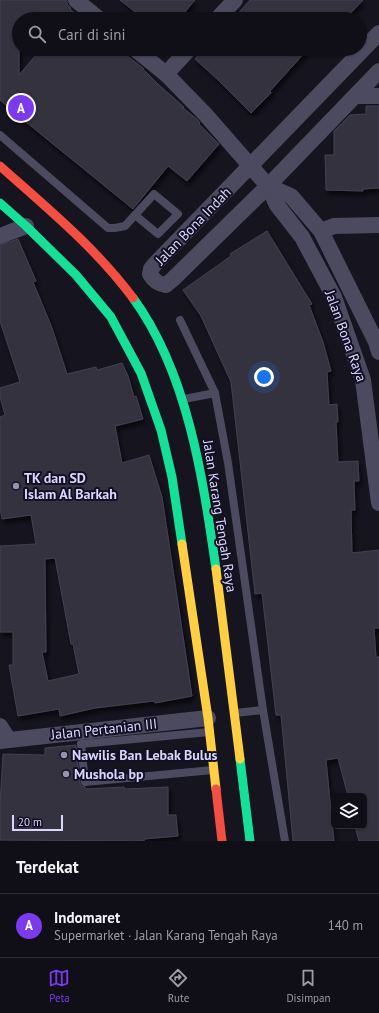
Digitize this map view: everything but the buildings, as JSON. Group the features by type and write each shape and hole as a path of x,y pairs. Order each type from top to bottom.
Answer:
{"main road":[{"name":"Jalan Karang Tengah Raya","path":"0,166 100,256 135,301 164,350 183,400 190,421 203,478 235,713 242,804 251,839"},
{"path":"0,203 76,275 111,317 141,373 161,430 172,477 209,725 214,769 221,806 222,841"}],"street":[{"path":"76,0 91,12"},
{"path":"224,12 235,0"},
{"name":"Jalan Bona Indah","path":"367,45 379,33"},
{"name":"Jalan Bona Raya","path":"144,56 166,74 205,114 268,186 276,205 302,237 334,297 363,380 379,503"},
{"path":"166,74 183,56"},
{"name":"Jalan Bona Indah","path":"357,56 155,264 151,269 150,274 154,280 160,284 166,285 268,186 379,72"},
{"path":"356,96 379,96"},
{"name":"Jalan Bona Raya","path":"268,186 291,196 321,232 378,345"},
{"path":"0,236 26,226"},
{"path":"321,232 334,226 379,226"},
{"name":"Jalan Pertanian III","path":"4,740 209,725"},
{"path":"0,726 4,740"}],"lane":[{"path":"1,137 108,228 125,226 154,194 178,214 158,234 135,215"},
{"path":"180,320 216,393 228,462 263,710 285,841"},
{"path":"183,400 216,393"},
{"path":"235,713 263,710"},
{"path":"209,725 81,744 85,782 214,769"}],"traffic: fast":[{"path":"0,203 76,275 111,317 141,373 161,430 172,477 182,544"},
{"path":"133,298 152,327 167,359 180,393 199,463 216,569"},
{"path":"240,759 250,841"}],"traffic: slow":[{"path":"182,544 208,718 216,789"},
{"path":"216,569 240,759"}],"traffic: jam":[{"path":"0,166 87,245 133,298"},
{"path":"216,789 222,841"}],"place":[{"name":"Indomaret","path":"21,108"},
{"name":"TK dan SD Islam Al Barkah","path":"16,486"},
{"name":"Nawilis Ban Lebak Bulus","path":"64,755"},
{"name":"Mushola bp","path":"66,774"}]}
